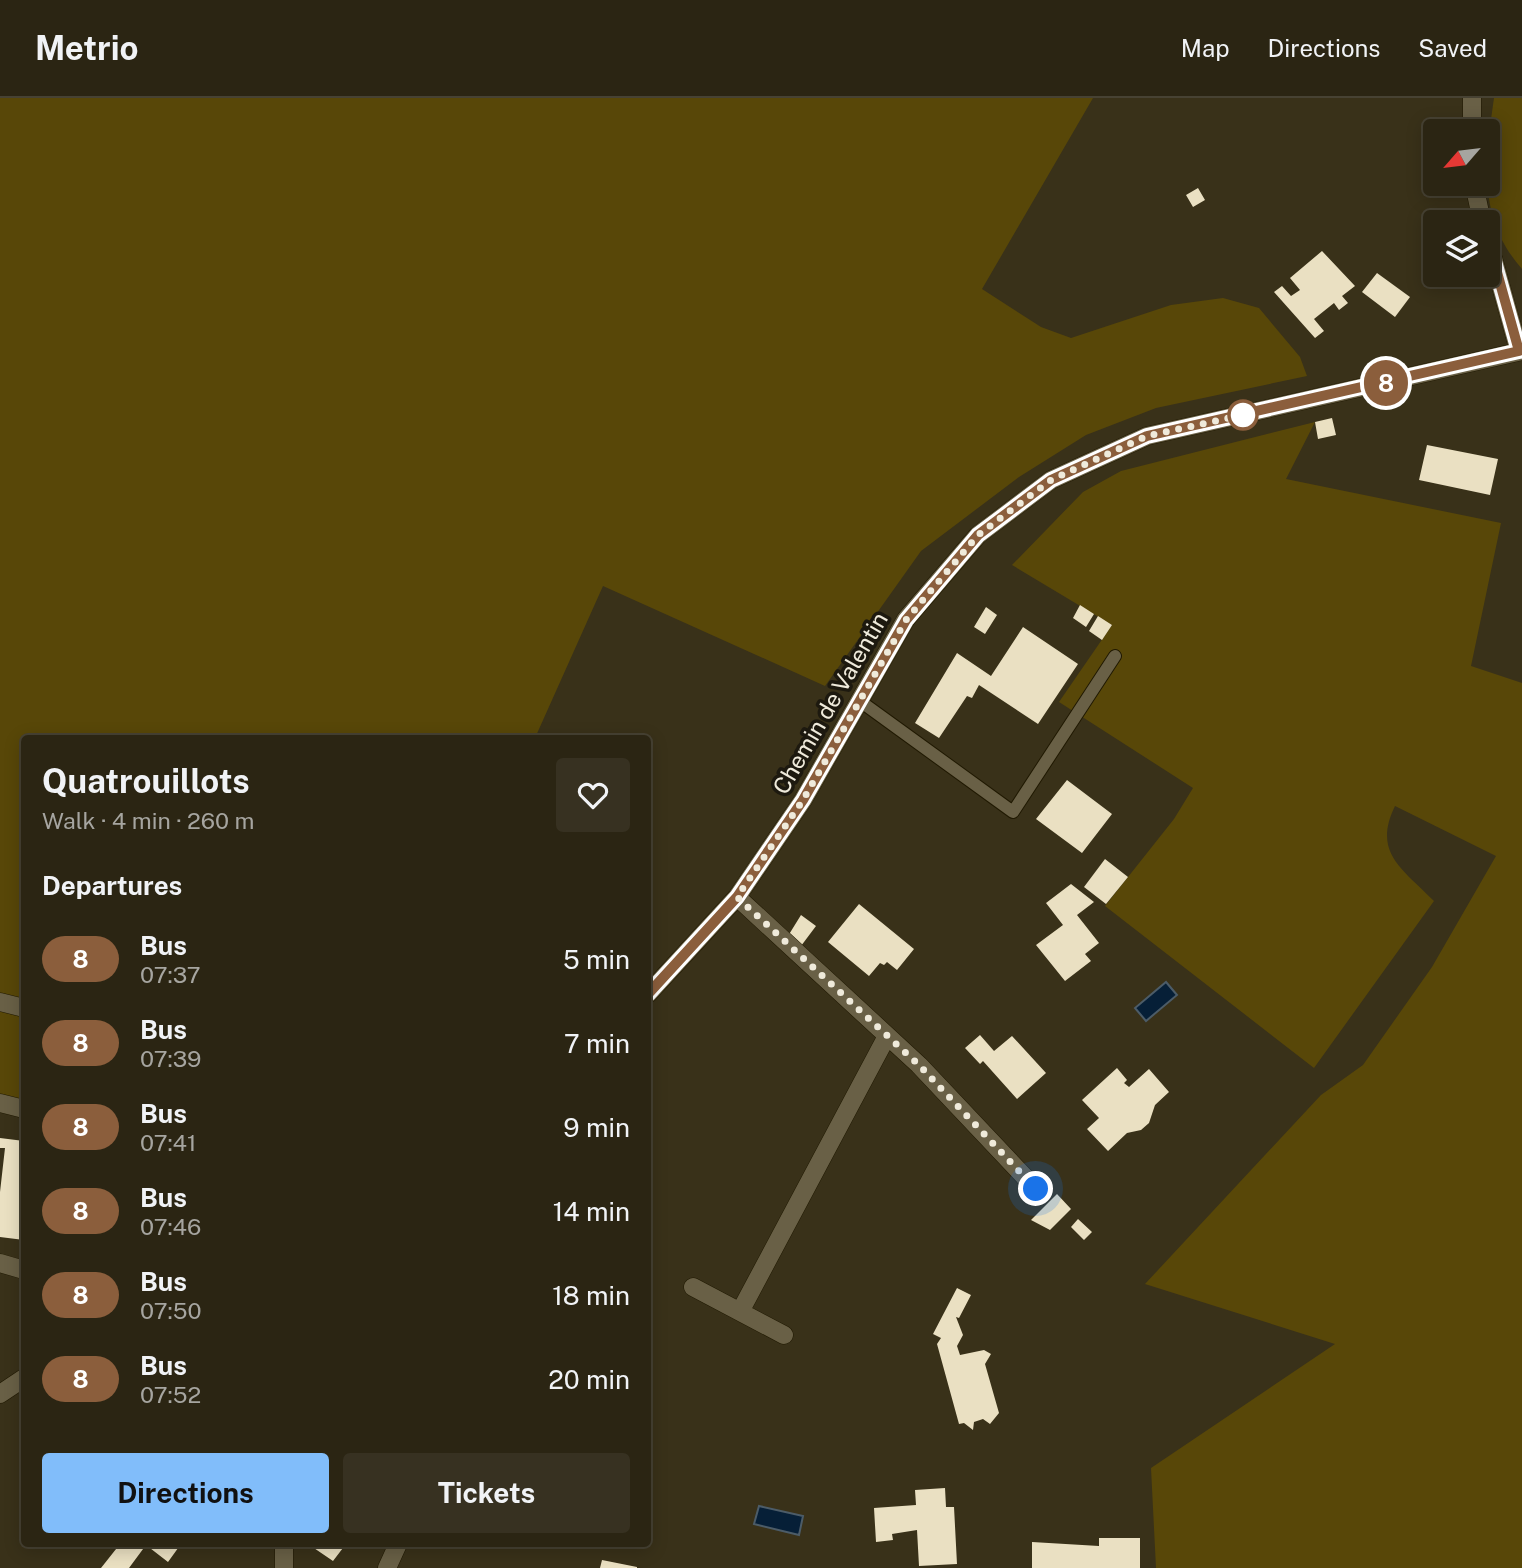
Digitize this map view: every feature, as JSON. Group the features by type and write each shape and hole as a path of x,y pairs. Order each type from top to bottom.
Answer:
{"street":[{"path":"1472,98 1472,119"},
{"path":"1500,282 1520,351"},
{"name":"Chemin de Valentin","path":"651,991 737,897 803,800 906,620 978,535 1051,480 1147,436 1520,351"},
{"path":"737,897 887,1036 1036,1189"},
{"path":"0,1002 21,1007"},
{"path":"741,1310 887,1036"},
{"path":"0,1103 21,1108"},
{"path":"0,1263 21,1269"},
{"path":"693,1287 784,1335"},
{"path":"0,1394 21,1380"},
{"path":"284,1547 284,1568"},
{"path":"387,1568 397,1547"}],"lane":[{"path":"860,701 1013,812 1115,656"}],"shaded area":[{"path":"0,98 1093,98 982,289 1041,327 1071,338 1171,305 1223,298 1259,308 1300,357 1307,376 1156,408 1086,435 1019,477 921,551 825,686 603,586 536,735 21,735 21,1104 0,1100"},
{"path":"1494,98 1522,98 1522,269 1500,235 1500,210 1491,209 1489,196 1500,196 1500,119 1491,119"},
{"path":"1315,422 1286,479 1501,523 1471,666 1522,683 1522,1568 1156,1568 1151,1468 1335,1344 1145,1284 1321,1095 1363,1065 1432,967 1496,856 1395,806 1387,836 1389,848 1402,869 1434,901 1314,1068 1105,906 1174,819 1193,788 1059,702 1112,625 1012,565 1083,492 1121,471"}],"water":[{"path":"1166,982 1177,995 1146,1021 1135,1008"},
{"path":"759,1506 803,1516 799,1535 754,1524"}],"building":[{"path":"1198,188 1205,200 1193,207 1186,195"},
{"path":"1322,251 1355,286 1342,296 1348,303 1339,310 1334,303 1314,319 1324,331 1315,338 1274,292 1282,286 1291,296 1300,290 1290,278"},
{"path":"1377,273 1410,297 1395,317 1362,292"},
{"path":"1332,418 1336,435 1318,439 1315,422"},
{"path":"1427,445 1498,459 1490,495 1419,480"},
{"path":"1080,605 1094,614 1086,627 1073,618"},
{"path":"986,607 997,615 985,634 974,627"},
{"path":"1098,616 1112,625 1102,640 1089,631"},
{"path":"1023,627 1078,664 1038,724 979,685 972,698 967,696 939,738 915,723 957,653 991,676"},
{"path":"1067,780 1112,814 1082,853 1036,819"},
{"path":"1105,859 1128,877 1106,904 1084,887"},
{"path":"1071,884 1094,902 1077,915 1099,943 1085,954 1091,961 1065,981 1036,945 1063,925 1046,903"},
{"path":"859,904 914,949 897,970 887,962 884,965 880,963 869,976 828,942"},
{"path":"801,915 816,926 801,946 788,936"},
{"path":"980,1035 994,1051 1012,1036 1046,1073 1017,1099 983,1061 980,1064 965,1048"},
{"path":"1117,1068 1129,1087 1149,1069 1169,1092 1155,1105 1149,1123 1141,1130 1127,1133 1108,1151 1087,1129 1099,1118 1082,1100"},
{"path":"0,1138 21,1141 21,1240 0,1237 0,1192 5,1148 0,1148"},
{"path":"1057,1194 1071,1209 1050,1230 1031,1220"},
{"path":"1078,1219 1092,1232 1084,1240 1071,1227"},
{"path":"957,1288 971,1295 959,1318 956,1317 963,1335 957,1346 960,1355 984,1350 991,1354 985,1364 999,1413 990,1424 983,1419 974,1422 973,1430 964,1423 959,1424 937,1344 941,1338 933,1334"},
{"path":"945,1488 946,1507 954,1507 957,1564 919,1566 917,1530 892,1534 893,1540 876,1542 874,1508 916,1505 915,1490"},
{"path":"1099,1538 1140,1538 1140,1568 1032,1568 1032,1542 1099,1546"},
{"path":"118,1547 145,1547 129,1568 101,1568"},
{"path":"149,1547 179,1547 168,1562"},
{"path":"312,1547 344,1547 333,1561"},
{"path":"602,1560 637,1567 637,1568 600,1568"}],"bus line":[{"name":"8","path":"651,991 737,897 803,800 906,620 978,535 1051,480 1147,436 1332,396 1519,351 1500,280"}],"route":[{"path":"1036,1189 919,1065 737,897 803,800 906,620 978,535 1051,480 1147,436 1252,413 1243,415"}]}
